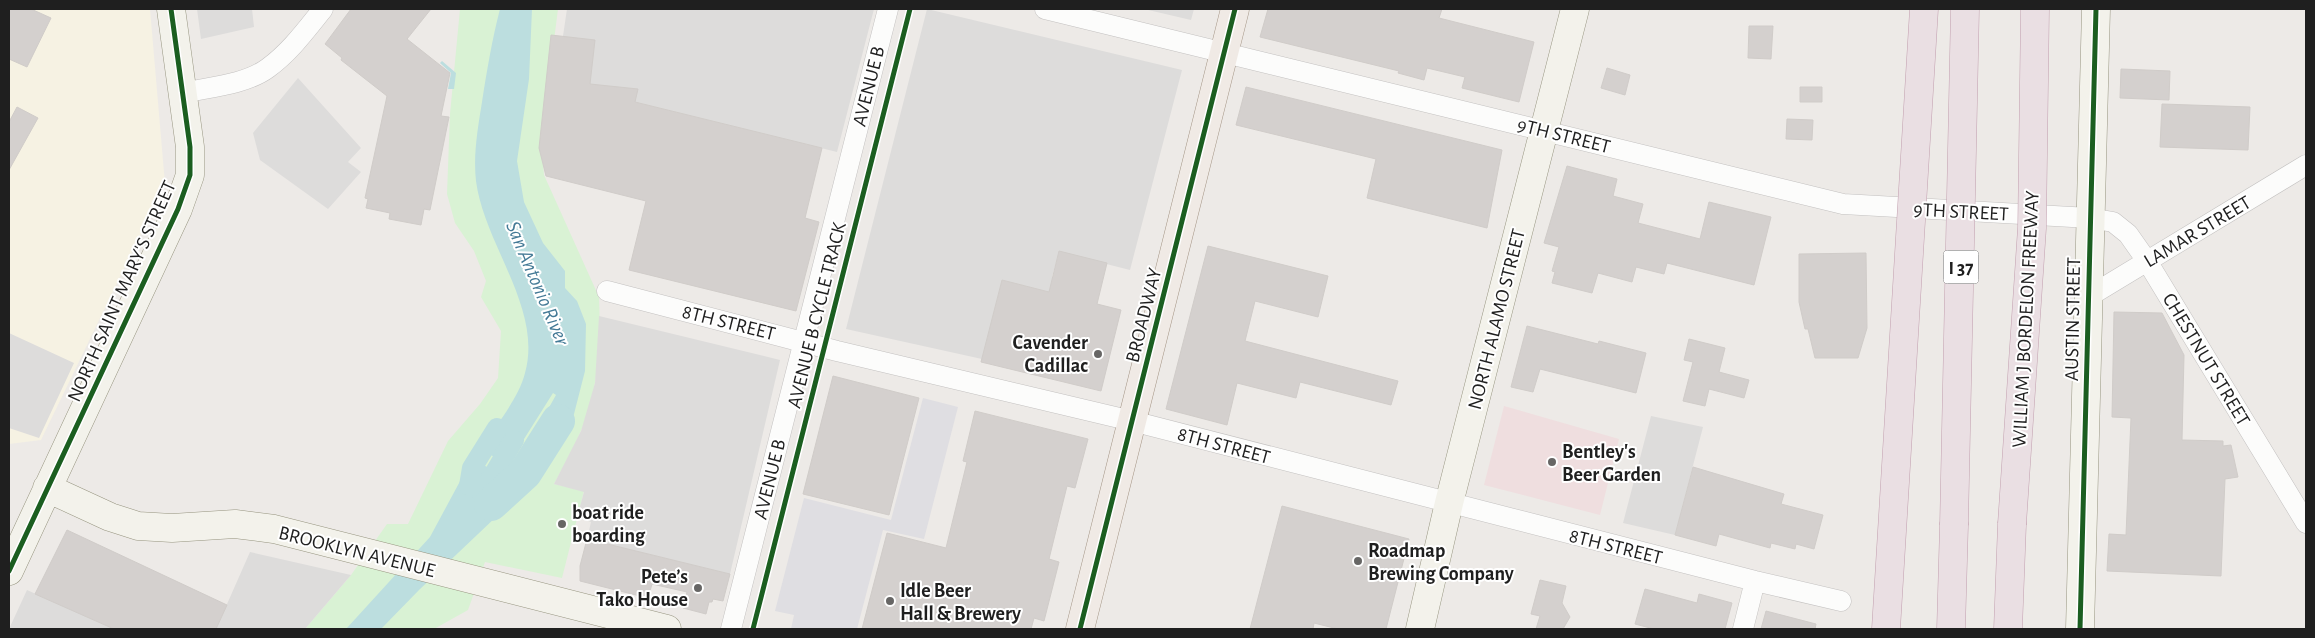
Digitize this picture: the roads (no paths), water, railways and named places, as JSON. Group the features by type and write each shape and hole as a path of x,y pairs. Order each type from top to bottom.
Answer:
{"highway":[{"path":"1886,629 1924,9"},
{"name":"I 37","path":"1951,629 1962,250 1965,9"},
{"name":"WILLIAM J BORDELON FREEWAY","path":"2008,629 2012,566 2012,524 2032,228 2035,9"},
{"path":"2012,566 2019,629"}],"main road":[{"name":"BROADWAY","path":"1080,629 1235,9"}],"street":[{"name":"NORTH SAINT MARY'S STREET","path":"9,571 19,522 48,488 178,209 190,175 190,147 171,9"},
{"path":"182,93 241,81 266,69 293,46 323,9"},
{"name":"AVENUE B","path":"731,629 888,9"},
{"name":"9TH STREET","path":"1045,9 1843,204 2090,218"},
{"name":"NORTH ALAMO STREET","path":"1420,629 1449,503 1574,9"},
{"name":"AUSTIN STREET","path":"2080,629 2096,9"},
{"name":"LAMAR STREET","path":"2088,297 2306,165"},
{"name":"CHESTNUT STREET","path":"2090,218 2113,222 2128,234 2148,261 2306,523"},
{"name":"8TH STREET","path":"607,291 966,382 1132,421 1755,581 1841,601"},
{"name":"BROOKLYN AVENUE","path":"48,488 110,517 138,526 172,528 215,524 255,526 667,629"},
{"path":"1743,629 1755,581"}],"water":[{"path":"500,9 532,9 529,79 517,161 524,202 543,243 565,271 565,288 577,301 586,324 585,371 574,414 558,444 541,465 523,454 556,395 553,393 507,466 481,448 518,392 525,373 528,349 526,325 520,301 481,205 476,181 475,161 478,131 490,55"},
{"path":"442,61 456,73 454,89 448,89 451,73 440,63"},
{"path":"472,459 506,477 515,468 536,479 419,590 381,629 346,629 430,537"}],"waterway":[{"name":"San Antonio River","path":"491,504 525,473 558,421"},
{"path":"469,486 472,468 497,428"},
{"path":"482,494 514,440"}],"place":[{"name":"Cavender Cadillac","path":"1098,354"},
{"name":"Bentley's Beer Garden","path":"1552,462"},
{"name":"boat ride boarding","path":"562,524"},
{"name":"Roadmap Brewing Company","path":"1358,561"},
{"name":"Pete’s Tako House","path":"698,588"},
{"name":"Idle Beer Hall & Brewery","path":"890,601"}]}
